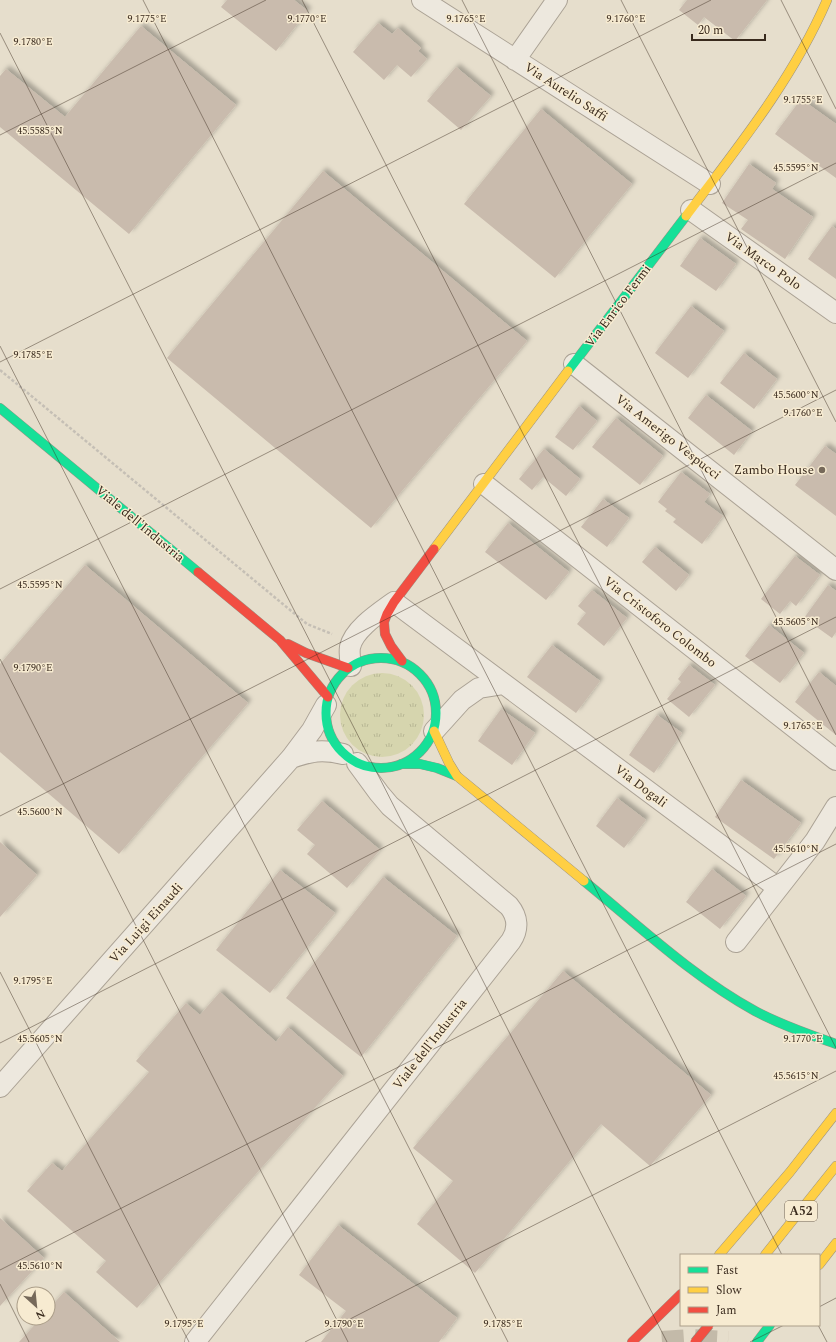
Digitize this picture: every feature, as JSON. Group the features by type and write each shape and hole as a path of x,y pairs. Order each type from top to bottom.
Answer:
{"main road":[{"name":"Via Enrico Fermi","path":"402,661 394,651 384,630 385,616 394,602 748,134 777,91 818,22 827,0"},
{"name":"Viale dell'Industria","path":"0,408 280,640 327,701"},
{"name":"Viale dell'Industria","path":"280,640 306,653 350,667"},
{"path":"374,658 390,658 402,661 418,671 431,688 436,702 437,713 434,731 429,741 416,756 392,767 369,767 350,758 336,744 326,724 327,701 336,681 350,667 360,661 374,658"},
{"path":"434,731 449,763 457,776"},
{"path":"401,764 420,764 437,768 457,776 703,978 734,999 767,1018 836,1044"},
{"path":"719,1254 790,1172 836,1113"},
{"name":"A52","path":"766,1254 836,1166"},
{"path":"820,1263 836,1244"},
{"path":"632,1342 680,1295"},
{"path":"695,1342 708,1326"},
{"path":"757,1342 769,1326"}],"street":[{"name":"Via Aurelio Saffi","path":"422,0 710,184"},
{"path":"515,60 557,0"},
{"name":"Via Marco Polo","path":"691,210 836,313"},
{"name":"Via Amerigo Vespucci","path":"574,364 836,570"},
{"name":"Via Cristoforo Colombo","path":"484,484 836,760"},
{"name":"Via Enrico Fermi","path":"350,667 350,647 354,637 372,618 394,602"},
{"name":"Via Dogali","path":"394,602 778,888"},
{"path":"434,731 462,700 479,688 504,684"},
{"name":"Via Luigi Einaudi","path":"0,1087 291,758 312,730 327,701"},
{"path":"291,758 308,752 323,750 350,758"},
{"name":"Viale dell'Industria","path":"195,1342 511,941 516,930 517,921 509,906 390,806 350,758"},
{"path":"736,942 815,841 836,807"}],"path":[{"path":"0,370 307,624 328,633 354,637"}],"green space":[{"path":"382,673 398,676 412,685 421,699 424,715 421,731 412,745 398,754 382,757 366,754 352,745 343,731 340,715 343,699 352,685 366,676"}],"building":[{"path":"227,0 294,0 308,11 276,51 221,7"},
{"path":"687,0 767,0 735,41 704,17 698,25 679,10"},
{"path":"378,23 392,34 398,28 421,48 418,51 427,59 411,77 397,65 384,80 353,52"},
{"path":"141,26 236,105 129,234 0,127 0,76 6,69 65,117"},
{"path":"456,67 491,96 461,130 427,101"},
{"path":"801,99 836,124 836,178 775,134"},
{"path":"541,109 632,184 555,278 464,204"},
{"path":"749,164 776,183 772,189 813,217 785,259 741,229 748,220 722,203"},
{"path":"323,171 527,341 371,528 167,358"},
{"path":"832,226 836,229 836,279 808,259"},
{"path":"700,238 736,264 716,291 680,266"},
{"path":"691,306 724,331 688,378 655,353"},
{"path":"744,353 777,379 754,409 720,383"},
{"path":"706,395 752,431 734,455 688,418"},
{"path":"579,406 597,421 573,450 555,437"},
{"path":"616,418 663,456 640,485 592,447"},
{"name":"Zambo House","path":"825,446 836,454 836,516 795,485"},
{"path":"544,449 580,479 566,496 543,477 532,490 519,479"},
{"path":"681,472 710,494 704,502 723,516 702,544 673,522 676,519 665,511 667,509 658,502"},
{"path":"603,499 629,518 607,547 581,527"},
{"path":"508,523 569,572 546,600 485,552"},
{"path":"655,547 689,575 676,591 642,562"},
{"path":"795,556 820,575 796,606 790,601 780,614 761,599"},
{"path":"85,565 248,703 119,854 0,752 0,664"},
{"path":"828,585 836,591 836,632 832,638 804,618"},
{"path":"592,590 627,618 604,646 577,624 586,613 578,606"},
{"path":"769,625 804,653 780,683 745,656"},
{"path":"552,645 600,681 576,713 527,677"},
{"path":"689,665 715,685 689,717 667,699 681,682 678,679"},
{"path":"819,672 836,686 836,735 795,702"},
{"path":"501,709 535,733 512,765 478,741"},
{"path":"657,715 682,733 654,773 629,755"},
{"path":"741,780 801,823 774,859 715,817"},
{"path":"617,798 646,820 624,848 596,826"},
{"path":"322,801 380,850 347,888 307,854 315,845 297,830"},
{"path":"0,842 37,875 0,917"},
{"path":"712,869 746,896 720,929 686,902"},
{"path":"280,870 335,913 270,993 216,950"},
{"path":"383,877 457,936 361,1057 286,998"},
{"path":"563,971 711,1095 650,1166 601,1124 475,1273 417,1224 453,1181 413,1148"},
{"path":"220,992 276,1042 288,1027 343,1076 137,1308 96,1272 106,1261 27,1191 52,1163 62,1171 149,1072 136,1061 186,1003 200,1015"},
{"path":"0,1218 44,1258 18,1286 16,1286 16,1289 0,1306"},
{"path":"338,1225 457,1318 439,1342 321,1342 346,1311 299,1275"},
{"path":"64,1292 120,1342 19,1342 34,1326 56,1326 56,1301"}],"tunnel":[{"path":"662,1342 691,1340 728,1342"}],"traffic: fast":[{"path":"568,371 686,216"},
{"path":"0,408 198,572"},
{"path":"381,658 402,662 412,667 420,674 427,682 432,692 436,713 432,734 427,744 420,752 412,759 402,764 381,768 360,764 350,759 342,752 335,744 330,734 326,713 330,692 335,682 342,674 350,667 360,662 381,658"},
{"path":"401,764 420,764 437,768 457,776"},
{"path":"584,881 666,950 710,983 755,1011 775,1021 836,1044"},
{"path":"757,1342 769,1326"}],"traffic: slow":[{"path":"686,216 763,112 781,85 798,57 827,0"},
{"path":"434,549 568,371"},
{"path":"434,731 449,763 457,776 584,881"},
{"path":"720,1254 790,1172 836,1113"},
{"path":"766,1254 836,1166"},
{"path":"820,1264 836,1243"}],"traffic: jam":[{"path":"402,661 391,646 385,634 384,622 394,602 434,549"},
{"path":"198,572 280,640 328,697"},
{"path":"288,644 306,653 348,668"},
{"path":"632,1342 680,1295"},
{"path":"695,1342 708,1326"}],"place":[{"name":"Zambo House","path":"822,470"}]}
